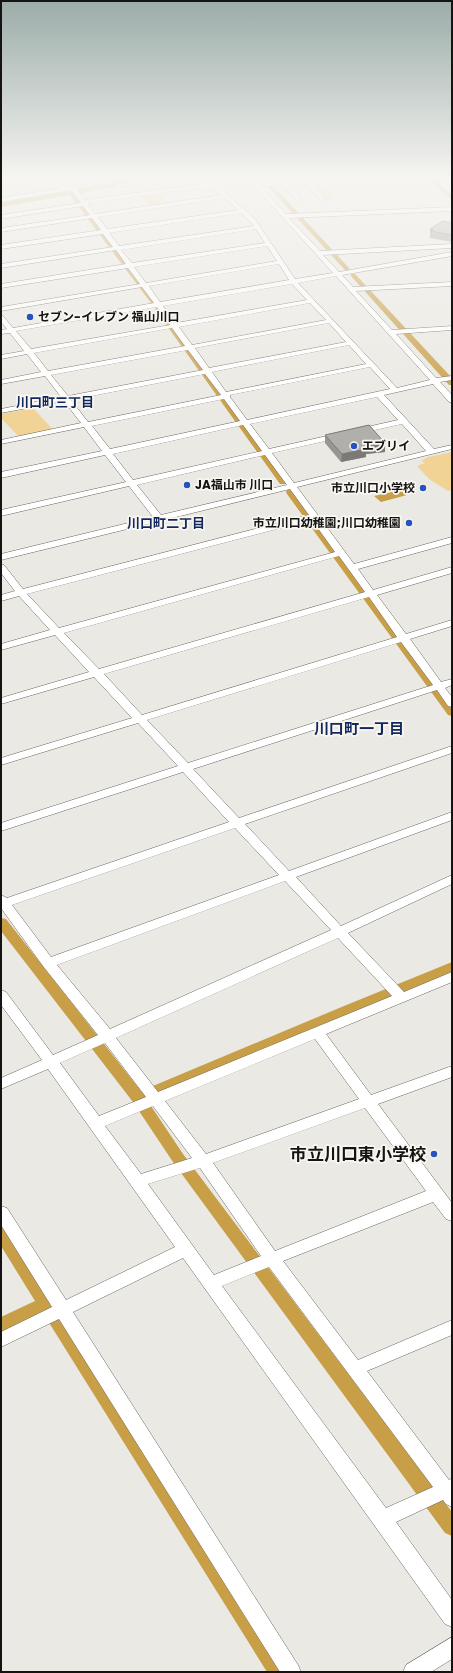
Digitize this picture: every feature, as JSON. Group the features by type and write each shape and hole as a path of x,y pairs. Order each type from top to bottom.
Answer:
{"street":[{"path":"1,266 59,257"},
{"path":"125,257 452,704"},
{"path":"1,286 187,257"},
{"path":"277,257 294,282 395,390"},
{"path":"322,257 452,400"},
{"path":"1,332 434,257"},
{"path":"1,309 280,262"},
{"path":"351,289 452,284"},
{"path":"1,357 312,301"},
{"path":"1,317 45,374 66,398 158,518"},
{"path":"1,382 331,321"},
{"path":"390,332 452,328"},
{"path":"1,411 351,343"},
{"path":"1,442 371,365"},
{"path":"1,475 449,379"},
{"path":"379,394 432,452"},
{"path":"1,513 403,421"},
{"path":"1,557 452,447"},
{"path":"1,598 315,516"},
{"path":"352,568 452,540"},
{"path":"1,647 341,553"},
{"path":"1,567 21,593 338,932 402,998"},
{"path":"1,701 452,570"},
{"path":"1,762 452,623"},
{"path":"1,828 452,682"},
{"path":"383,1519 450,1492 354,1369 271,1258 202,1161 48,963 3,901 452,749"},
{"path":"48,963 452,816"},
{"path":"1,1084 338,932 452,878"},
{"path":"95,1124 129,1110 152,1096 317,1032 452,977"},
{"path":"1,995 138,1181 383,1519 452,1617"},
{"path":"317,1032 452,1215"},
{"path":"138,1181 202,1161 452,1072"},
{"path":"211,1283 436,1194"},
{"path":"1,1212 291,1672"},
{"path":"1,1340 186,1249"},
{"path":"354,1369 452,1326"},
{"path":"413,1672 452,1647"}],"shaded area":[{"path":"33,408 55,432 21,439 1,418 1,414"},
{"path":"452,452 452,490 448,491 429,479 417,466 425,463 421,461 428,457"},
{"path":"400,490 407,495 381,502 374,496"}],"building":[{"path":"369,425 385,443 363,447 366,449 342,454 325,435"}],"waterway":[{"path":"120,257 153,302"},
{"path":"336,257 347,269"},
{"path":"353,275 452,383"},
{"path":"158,309 283,482"},
{"path":"290,492 452,713"},
{"path":"1,922 138,1098 178,1158 452,1527"},
{"path":"143,1096 452,967"},
{"path":"1,1232 278,1672"},
{"path":"1,1325 45,1304"}],"place":[{"name":"セブン-イレブン 福山川口","path":"30,317"},
{"name":"エブリイ","path":"354,446"},
{"name":"JA福山市 川口","path":"187,485"},
{"name":"市立川口小学校","path":"423,488"},
{"name":"市立川口幼稚園;川口幼稚園","path":"409,523"},
{"name":"市立川口東小学校","path":"434,1154"}],"district":[{"name":"川口町三丁目","path":"55,402"},
{"name":"川口町二丁目","path":"166,523"},
{"name":"川口町一丁目","path":"359,729"}]}
